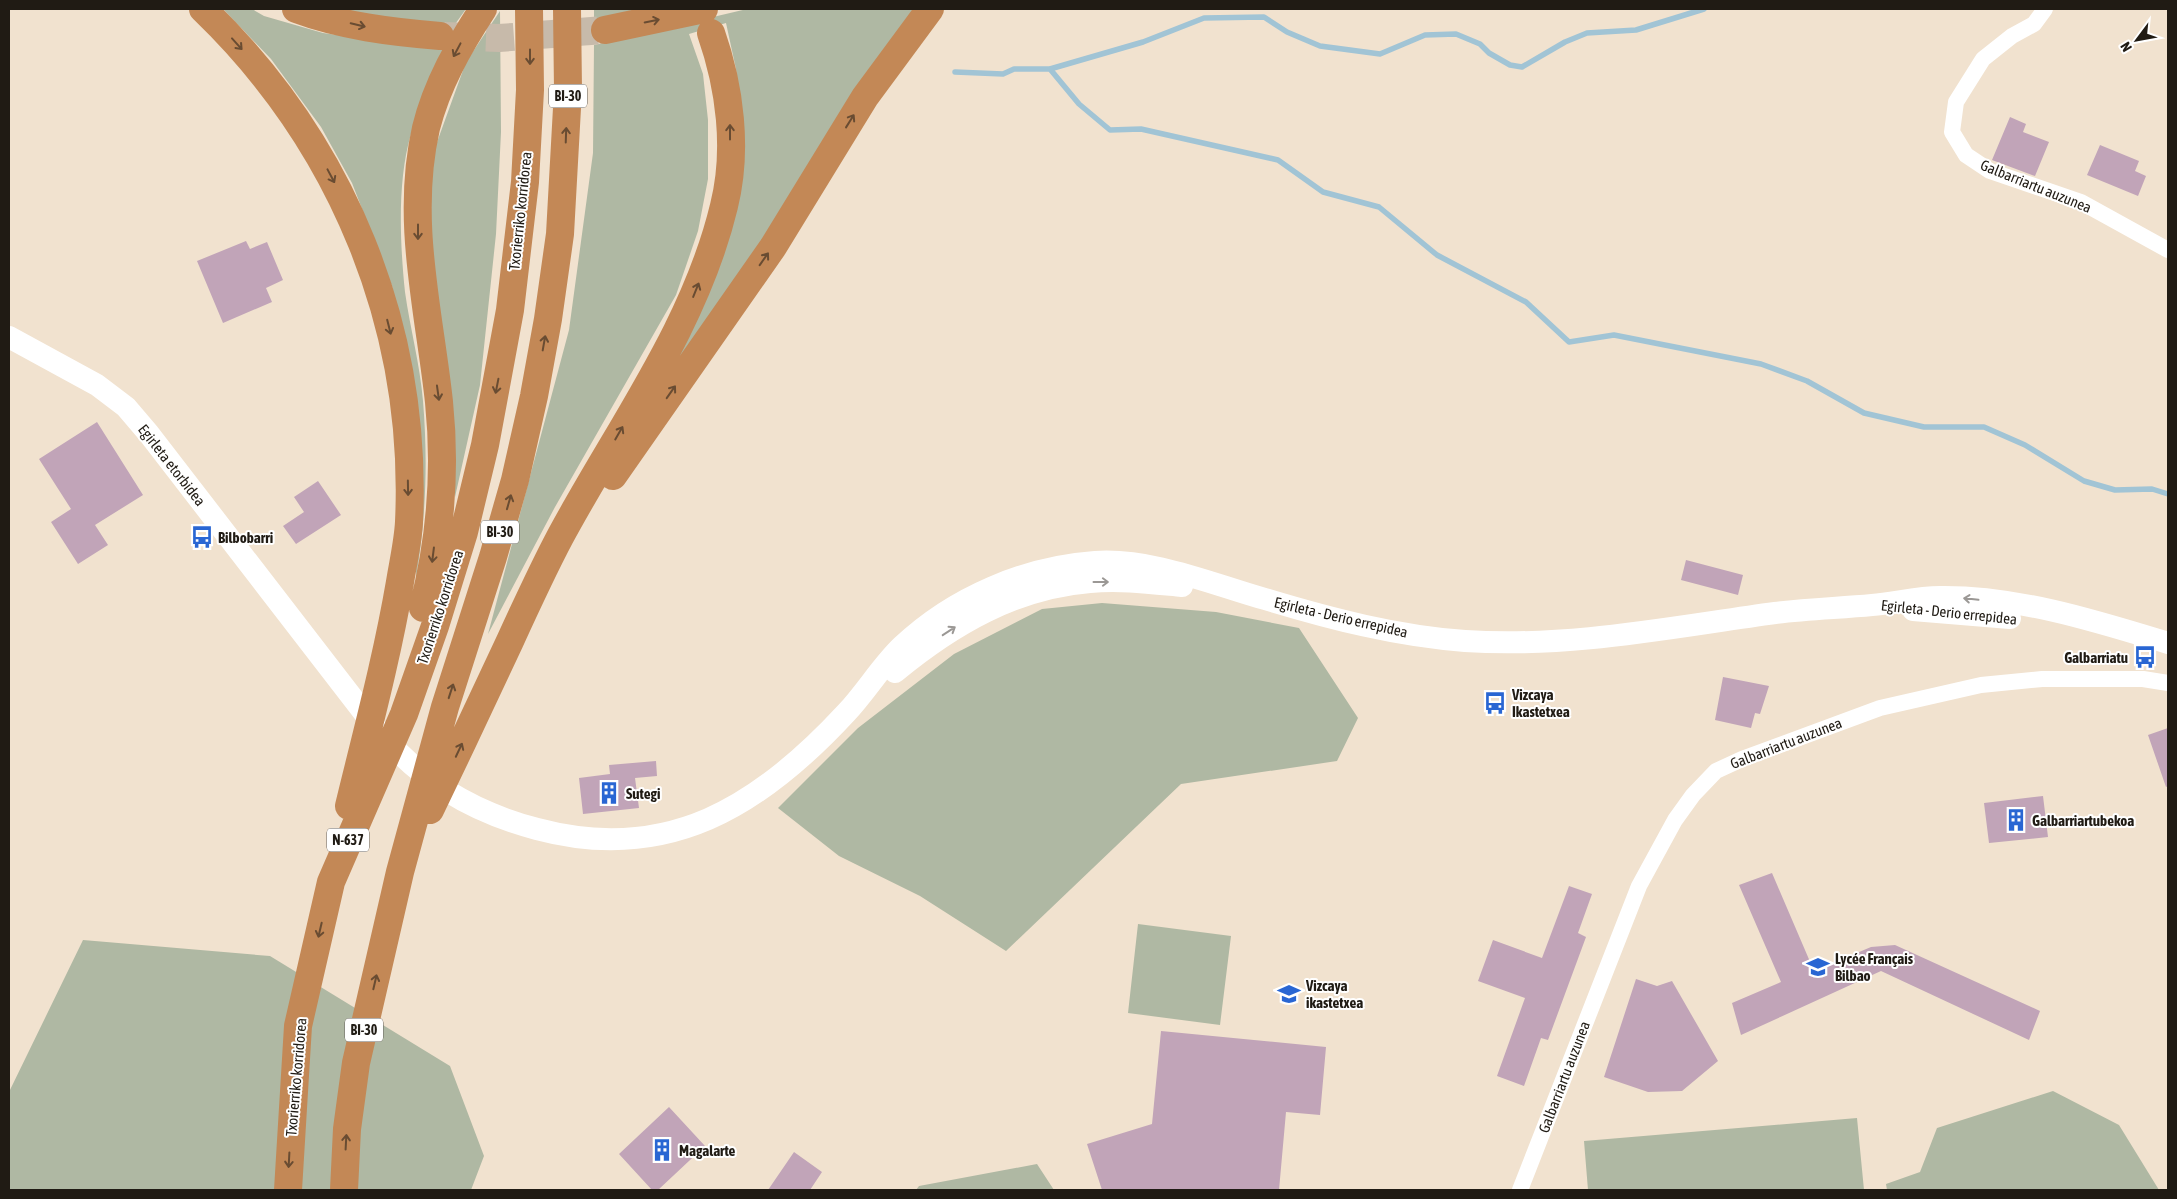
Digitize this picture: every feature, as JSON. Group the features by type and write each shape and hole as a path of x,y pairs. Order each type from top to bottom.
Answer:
{"highway":[{"path":"203,9 259,68 295,116 329,171 356,225 376,278 399,370 407,439 409,524 393,626 330,882"},
{"path":"366,799 409,660 430,580 439,513 442,465 439,402 419,258 418,184 426,128 445,73 482,9"},
{"name":"Txorierriko korridorea","path":"288,1190 298,1026 330,882 404,714 435,626 464,532 485,445 504,348 525,182 530,90 529,9"},
{"name":"BI-30","path":"344,1190 347,1129 356,1063 400,872 445,707 488,574 515,480 534,396 548,319 564,184 568,90 567,9"},
{"path":"526,606 564,558 595,502 772,247 865,97 930,9"},
{"path":"303,12 366,27 440,36"},
{"path":"400,872 559,538 687,312 714,242 725,204 730,121 721,62 708,21 605,30"}],"street":[{"name":"Galbarriartu auzunea","path":"2045,9 2034,24 2012,36 1983,59 1956,102 1952,132 1966,156 1990,171 2081,202 2168,250"},
{"name":"Egirleta etorbidea","path":"9,337 96,385 126,407 398,754 447,793 462,802 507,820"},
{"name":"Egirleta - Derio errepidea","path":"507,820 552,833 604,840 646,836 680,829 733,808 762,790 805,754 852,707 932,642 959,624 1010,600 1043,590 1090,582 1132,581 1244,593 1365,626 1438,638 1526,644 1566,641 1779,612 1936,597 1989,601 2071,616 2168,643"},
{"name":"Egirleta - Derio errepidea","path":"1874,604 2068,626 2168,648"},
{"name":"Galbarriartu auzunea","path":"1520,1190 1639,886 1675,820 1693,795 1716,771 1742,759 1880,708 1981,685 2060,679 2143,678 2168,683"}],"green space":[{"path":"223,9 252,9 264,16 323,33 445,50 414,123 403,172 401,233 403,273 422,387 425,424 424,511 416,578 417,412 392,286 352,183 321,127 271,59"},
{"path":"329,9 466,9 453,27 422,26"},
{"path":"594,9 671,9 594,23"},
{"path":"747,9 916,9 655,416 743,149 736,69 726,23 689,34 703,74 708,120 708,179 698,231 676,295 555,507 488,634 569,330 593,153 594,45"},
{"path":"500,11 501,132 496,234 480,385 455,497 449,418 427,258 432,156 466,62"},
{"path":"1102,603 1216,612 1299,628 1358,718 1337,761 1181,784 1006,951 920,896 839,856 778,808 858,728 954,654 1042,609"},
{"path":"1138,924 1231,936 1220,1025 1128,1013"},
{"path":"83,940 270,956 450,1066 484,1156 471,1190 9,1190 9,1092"},
{"path":"2053,1091 2119,1125 2159,1190 1887,1190 1886,1184 1920,1172 1937,1128"},
{"path":"1857,1118 1864,1190 1588,1190 1584,1141"},
{"path":"1037,1164 1054,1190 916,1190 919,1186"}],"building":[{"path":"2010,117 2026,124 2023,132 2049,142 2035,176 1992,160"},
{"path":"2100,145 2139,161 2135,171 2146,176 2138,196 2087,175"},
{"path":"246,241 250,249 267,242 283,280 266,288 272,302 223,323 197,261"},
{"path":"97,422 143,495 95,525 108,545 78,564 51,522 71,509 39,459"},
{"path":"318,481 341,515 296,544 283,526 304,512 294,497"},
{"path":"1686,560 1743,575 1738,595 1681,580"},
{"path":"1723,677 1769,686 1760,714 1755,713 1751,728 1715,720"},
{"path":"2168,728 2168,786 2166,787 2148,735"},
{"name":"Sutegi","path":"656,761 657,776 635,778 639,808 583,814 579,778 610,774 609,765"},
{"name":"Galbarriartubekoa","path":"2043,796 2048,837 1989,843 1984,803"},
{"path":"1772,873 1814,971 1871,947 1895,945 2040,1011 2029,1040 1881,971 1741,1035 1732,1003 1781,982 1739,885"},
{"path":"1569,886 1592,894 1578,933 1586,937 1548,1040 1541,1038 1524,1086 1497,1076 1525,998 1478,981 1493,940 1542,958"},
{"path":"1636,979 1657,986 1672,981 1718,1061 1682,1091 1648,1092 1604,1077"},
{"path":"1161,1031 1326,1047 1320,1115 1286,1112 1279,1190 1102,1190 1087,1144 1152,1124"},
{"name":"Magalarte","path":"669,1107 705,1146 658,1190 652,1190 619,1154"},
{"path":"794,1152 822,1172 810,1190 768,1190"}],"waterway":[{"path":"955,72 1003,74 1014,69 1050,69 1143,42 1204,18 1264,17 1287,32 1320,46 1380,54 1425,35 1456,34 1480,44 1489,53 1510,65 1522,67 1565,42 1587,33 1636,30 1704,9"},
{"path":"1050,69 1079,104 1110,130 1141,129 1278,160 1323,192 1379,207 1437,255 1526,302 1569,342 1614,335 1761,364 1807,381 1864,413 1924,427 1984,427 2025,445 2084,481 2115,490 2152,489 2168,494"}],"tunnel":[{"path":"444,36 499,38 605,30"}],"place":[{"name":"Bilbobarri","path":"202,537"},
{"name":"Galbarriatu","path":"2145,657"},
{"name":"Vizcaya Ikastetxea","path":"1495,703"},
{"name":"Sutegi","path":"609,793"},
{"name":"Galbarriartubekoa","path":"2016,820"},
{"name":"Lycée Français Bilbao","path":"1818,967"},
{"name":"Vizcaya ikastetxea","path":"1289,994"},
{"name":"Magalarte","path":"662,1150"}]}
